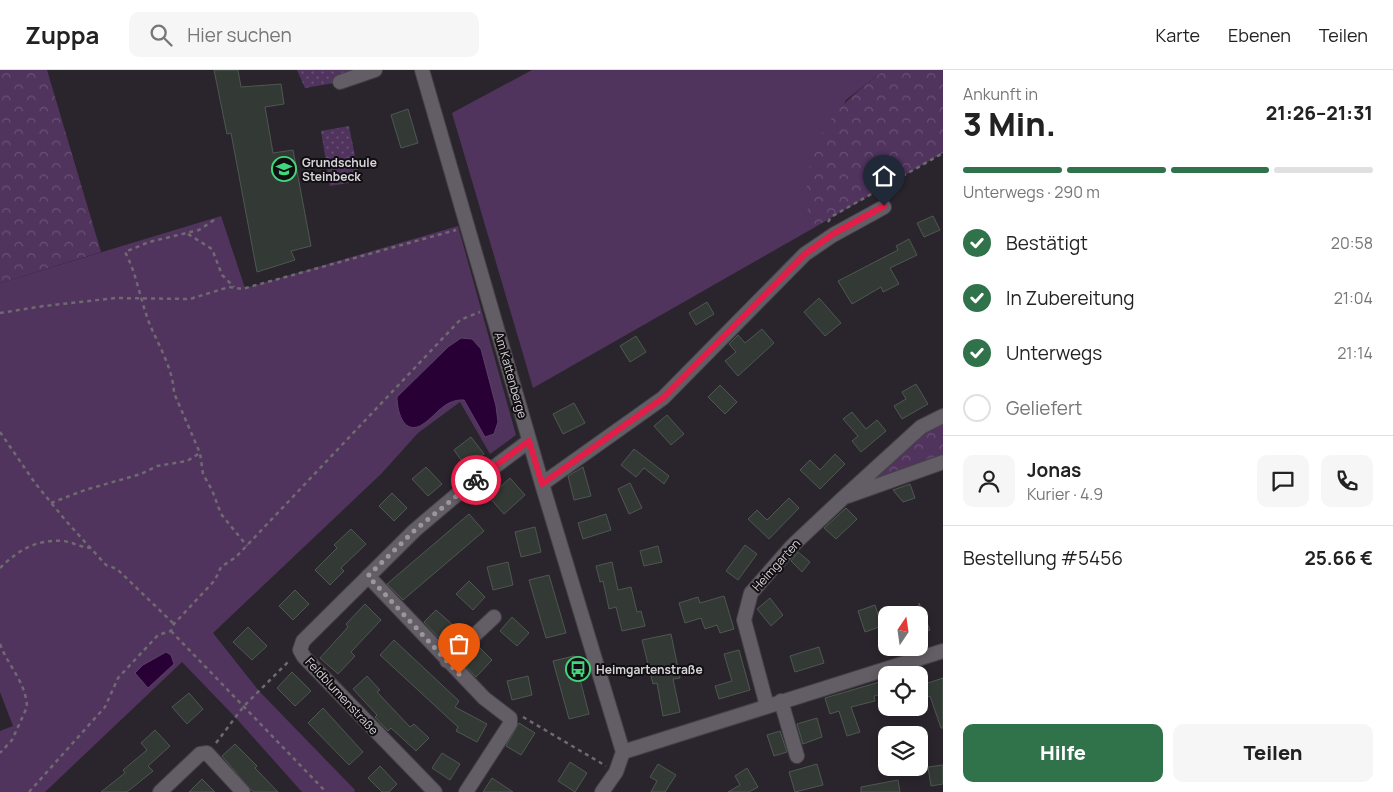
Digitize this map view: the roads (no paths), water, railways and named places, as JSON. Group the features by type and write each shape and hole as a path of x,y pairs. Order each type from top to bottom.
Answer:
{"street":[{"path":"340,82 375,70"},
{"name":"Am Kattenberge","path":"422,70 529,441 623,752"},
{"path":"542,484 663,398 805,254 833,234 884,206"},
{"name":"Heimgarten","path":"767,706 744,620 751,593 792,546 843,498 921,427 943,416"},
{"name":"Feldblumenstraße","path":"434,792 368,725 304,657 300,650 303,641 368,576 454,497 529,441"},
{"name":"Heimgarten","path":"843,498 943,462"},
{"path":"368,576 447,662 484,698 510,718 510,724 466,792"},
{"path":"447,662 494,617"},
{"path":"602,792 616,772 623,752 943,651"},
{"path":"781,702 797,756"},
{"path":"160,792 200,754 208,753 243,792"}],"place":[{"name":"Grundschule Steinbeck","path":"284,169"},
{"name":"Heimgartenstraße","path":"578,669"}]}
